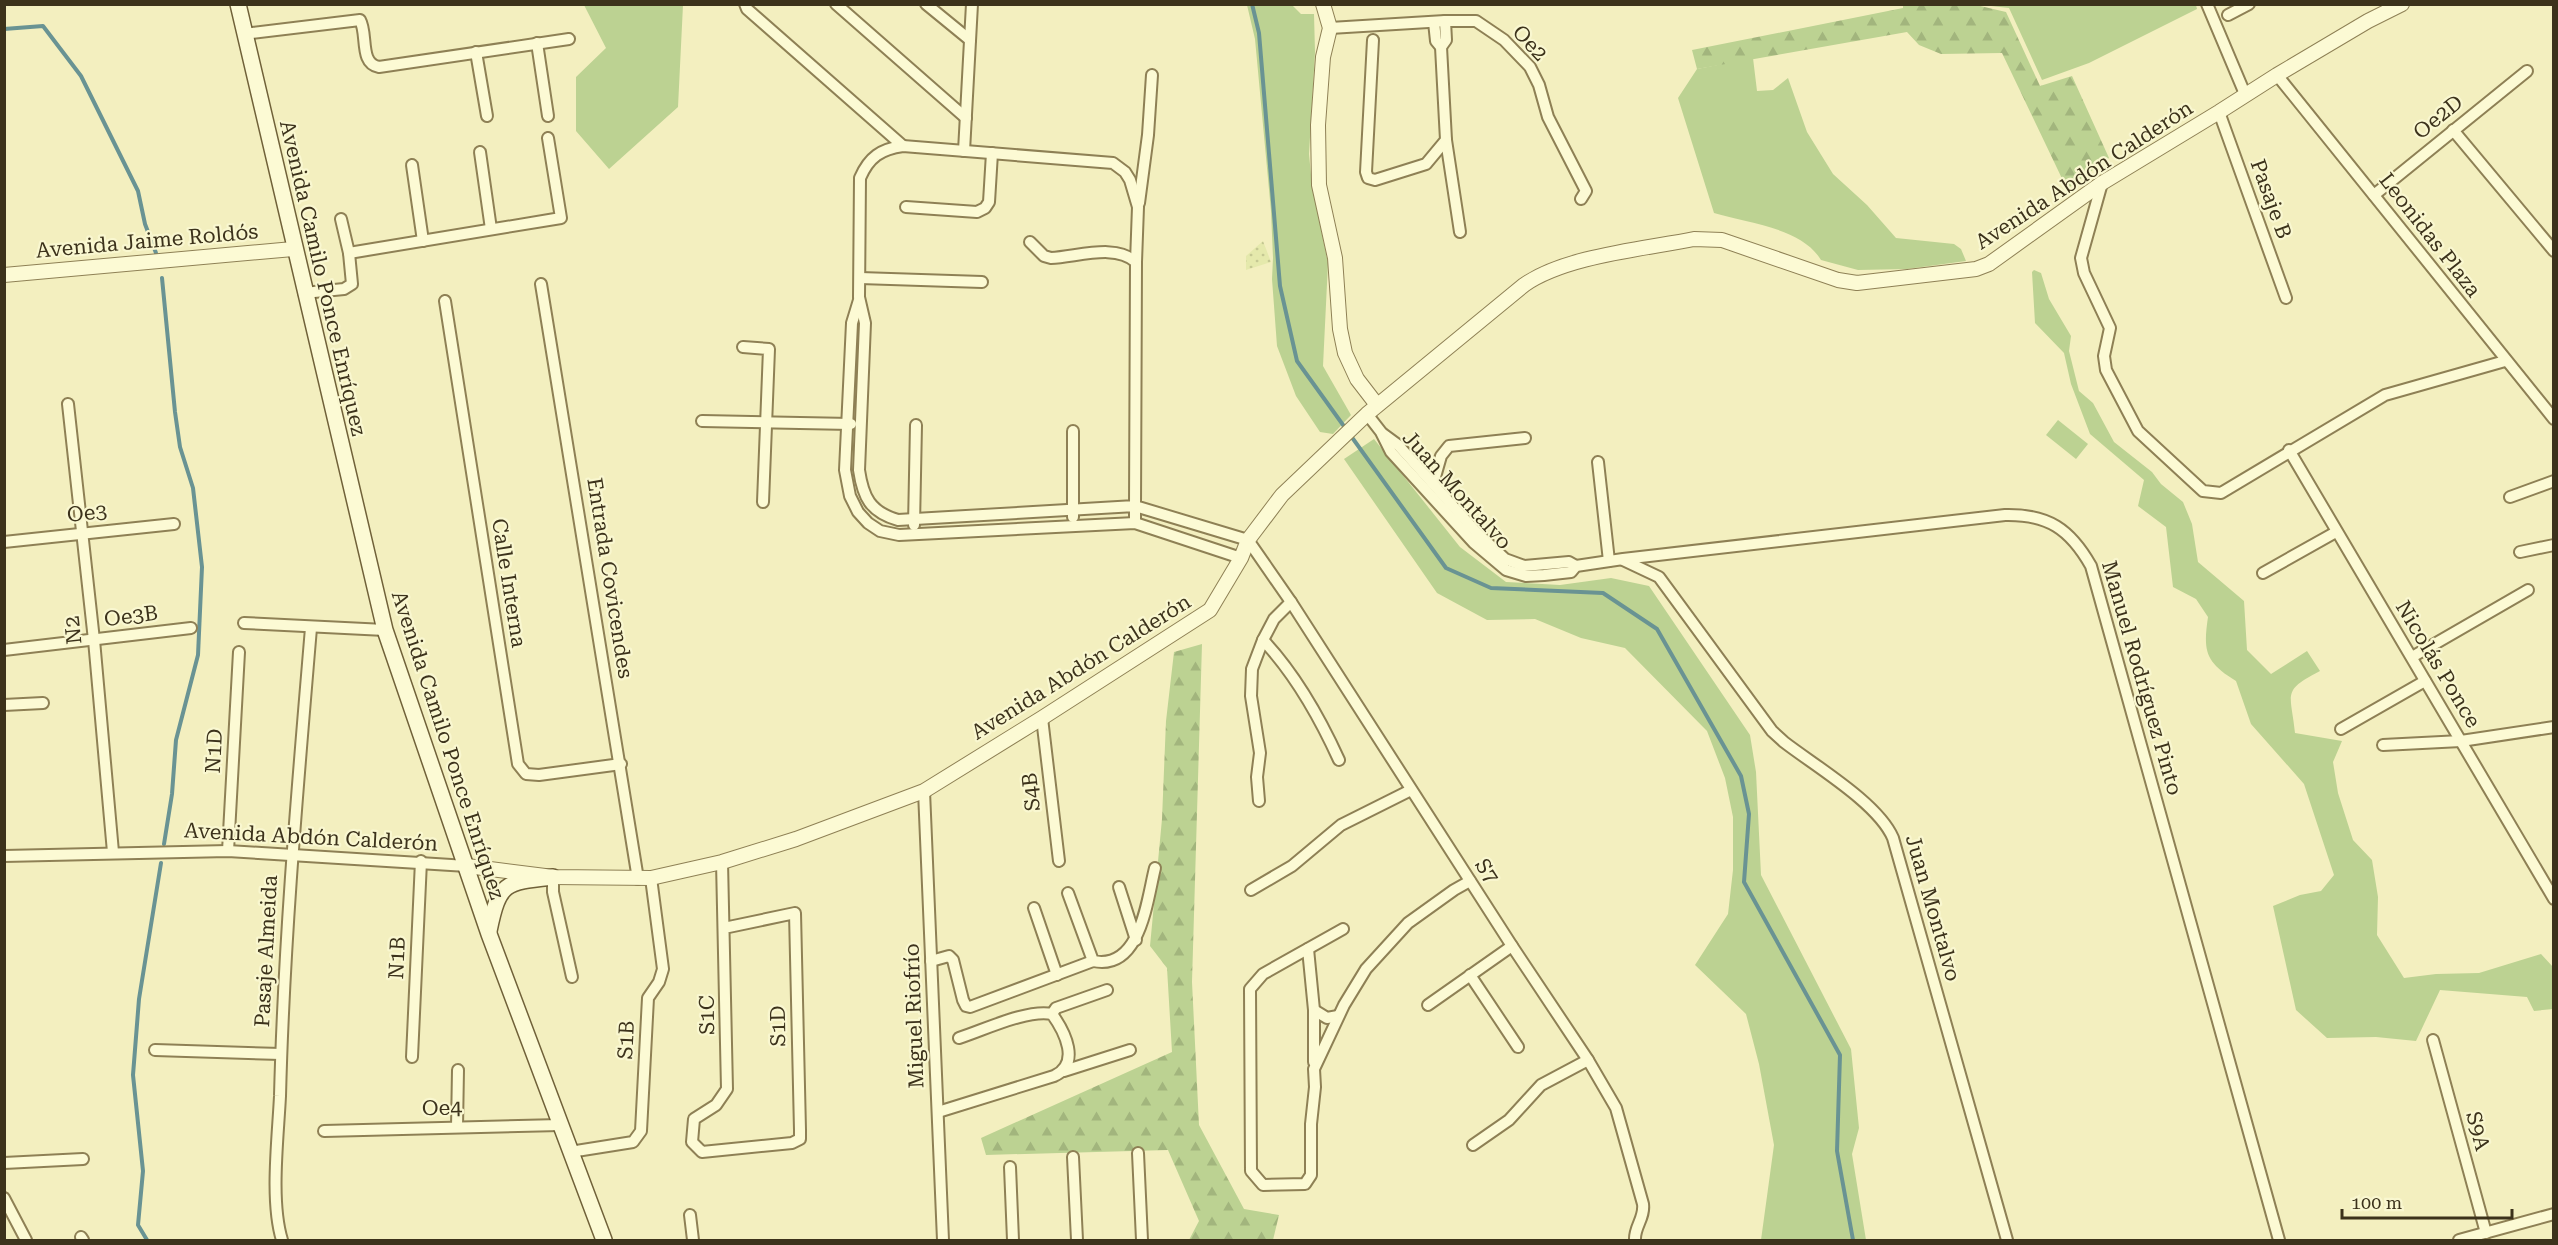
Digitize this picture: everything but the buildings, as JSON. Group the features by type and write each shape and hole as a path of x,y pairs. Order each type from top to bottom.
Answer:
{"main road":[{"name":"Avenida Camilo Ponce Enríquez","path":"238,4 293,249 385,630 489,934 604,1240"},
{"path":"489,934 495,903 507,886 520,880 553,877"}],"street":[{"path":"746,4 747,9 903,146"},
{"path":"836,4 966,118"},
{"path":"926,4 970,40"},
{"path":"964,151 972,4"},
{"path":"1323,4 1330,28 1323,57 1318,124 1319,185 1335,258 1340,329 1345,353 1357,379 1367,414"},
{"path":"2207,4 2245,94"},
{"path":"2228,15 2249,4"},
{"name":"Avenida Abdón Calderón","path":"4,856 228,851 421,861 553,877 644,879 722,862 796,839 924,791 1210,610 1241,558 1248,540 1282,495 1337,440 1367,414 1544,271 1566,264 1707,238 1722,240 1838,280 1857,283 1976,269 1989,264 2102,183 2245,94 2368,21 2402,4"},
{"path":"244,33 360,20 363,25 368,60 373,66 379,67 568,39"},
{"path":"1434,21 1436,41 1441,46 1446,140 1460,232"},
{"name":"Oe2","path":"1330,28 1434,21 1476,21 1504,40 1530,67 1539,85 1548,117 1586,191 1581,198"},
{"path":"1441,46 1446,40 1446,21"},
{"path":"1373,40 1366,172 1368,177 1375,180 1426,164 1439,163 1451,172"},
{"path":"537,44 548,116"},
{"path":"476,52 486,116"},
{"name":"Oe2D","path":"2374,195 2527,71"},
{"path":"1136,523 1136,262 1138,207 1148,135 1152,75"},
{"name":"Leonidas Plaza","path":"2277,75 2553,419"},
{"name":"Pasaje B","path":"2219,112 2286,298"},
{"path":"2453,130 2553,251"},
{"path":"349,253 561,218 548,138"},
{"path":"1426,164 1446,140"},
{"path":"1138,207 1130,180 1125,172 1113,163 903,146 881,151 865,165 861,178 859,297 852,323 847,423 845,470 850,496 858,512 880,531 899,535 1136,523 1241,558"},
{"path":"480,152 491,229"},
{"path":"906,207 977,212 985,208 989,202 992,153"},
{"path":"412,165 423,241"},
{"path":"2102,183 2082,252 2081,265 2110,328 2104,356 2106,370 2138,431 2203,491 2221,492 2289,450 2391,393 2505,361"},
{"path":"304,294 344,289 352,284 349,253 341,219"},
{"path":"1030,242 1044,256 1051,258 1115,252 1124,254 1136,262"},
{"name":"Avenida Jaime Roldós","path":"4,274 293,249"},
{"path":"860,278 982,282"},
{"name":"Entrada Covicendes","path":"541,284 621,764 644,879"},
{"path":"859,297 865,323 859,470 862,491 869,503 886,517 898,520 1135,506 1248,540"},
{"name":"Calle Interna","path":"445,301 518,764 526,774 539,775 621,764"},
{"path":"743,347 769,349 763,502"},
{"path":"849,386 862,388"},
{"name":"N2","path":"68,404 94,640 113,852"},
{"name":"Juan Montalvo","path":"1367,414 1381,432 1391,452 1474,543 1500,567 1519,575 1534,576 1571,572 1576,566"},
{"path":"702,421 860,425"},
{"path":"915,534 916,425"},
{"path":"1074,431 1074,526"},
{"name":"Juan Montalvo","path":"1381,432 1398,445 1478,534 1505,559 1524,566 1569,562 1576,566 1623,559 1659,578 1772,731 1868,805 1888,825 2007,1240"},
{"path":"1433,484 1441,456 1449,446 1525,438"},
{"name":"Nicolás Ponce","path":"2289,450 2550,887 2553,899"},
{"path":"1598,462 1609,561"},
{"path":"2510,497 2553,481"},
{"path":"989,515 991,530"},
{"name":"Manuel Rodríguez Pinto","path":"1623,559 2005,515 2038,518 2067,532 2080,547 2091,566 2279,1240"},
{"name":"Oe3","path":"4,542 81,532 174,524"},
{"path":"2263,573 2336,532"},
{"name":"S7","path":"1248,540 1291,602 1588,1060 1616,1108 1643,1203 1644,1212 1637,1227 1635,1240"},
{"path":"2520,552 2553,544"},
{"path":"2412,657 2528,590"},
{"path":"1258,801 1257,777 1260,753 1251,696 1252,669 1274,619 1291,602"},
{"path":"244,623 385,630"},
{"name":"Oe3B","path":"4,650 191,628"},
{"name":"Pasaje Almeida","path":"282,1240 276,1209 281,1054 292,856 311,628"},
{"path":"1263,640 1298,684 1323,724 1339,760"},
{"name":"N1D","path":"228,851 239,652"},
{"path":"2341,729 2425,681"},
{"path":"4,705 43,703"},
{"name":"S4B","path":"1042,718 1059,861"},
{"path":"2383,745 2461,741 2553,727"},
{"path":"1251,890 1292,866 1341,825 1412,790"},
{"name":"Miguel Riofrío","path":"924,791 943,1240"},
{"name":"N1B","path":"412,1057 421,861"},
{"name":"S1C","path":"697,1149 692,1142 694,1119 716,1105 728,1089 722,862"},
{"path":"931,961 949,956 953,960 963,1000 966,1006 970,1007 1093,961 1109,960 1127,952 1136,940 1155,868"},
{"path":"553,877 553,892 572,977"},
{"name":"S1B","path":"570,1152 633,1142 641,1131 648,998 659,982 663,969 644,879"},
{"path":"1314,1069 1338,1016 1366,969 1408,923 1470,881"},
{"path":"1119,887 1136,940"},
{"path":"1068,893 1093,961"},
{"path":"1034,908 1057,975"},
{"name":"S1D","path":"697,1149 702,1152 792,1143 800,1139 795,913 724,928"},
{"path":"1308,949 1314,1010 1315,1086 1311,1124 1311,1175 1305,1184 1263,1185 1251,1172 1250,989 1263,974 1343,929"},
{"path":"1428,1005 1512,946"},
{"path":"1470,975 1518,1047"},
{"path":"1052,1014 1056,1008 1107,990"},
{"path":"1314,1010 1327,1018 1338,1016"},
{"path":"959,1038 1024,1016 1042,1012 1052,1014 1059,1023 1068,1049 1069,1063 1064,1071"},
{"name":"S9A","path":"2433,1040 2486,1233"},
{"path":"155,1050 281,1054"},
{"path":"938,1112 1130,1050"},
{"path":"1473,1145 1509,1120 1541,1085 1588,1060"},
{"path":"458,1070 458,1127"},
{"name":"Oe4","path":"324,1131 560,1125"},
{"path":"1138,1153 1142,1240"},
{"path":"1072,1157 1077,1240"},
{"path":"4,1163 83,1159"},
{"path":"1010,1167 1013,1240"},
{"path":"4,1198 26,1240"},
{"path":"2459,1240 2553,1214"},
{"path":"690,1215 693,1240"}],"green space":[{"path":"584,5 683,5 678,107 609,169 576,131 576,77 606,48"},
{"path":"1247,5 1292,5 1301,14 1314,14 1315,52 1309,154 1312,185 1328,263 1323,366 1351,415 1333,434 1320,432 1296,396 1277,346 1272,279 1271,211 1255,39"},
{"path":"1903,5 1976,5 2006,12 2040,86 2072,76 2109,158 2067,189 2002,53 1941,54 1919,45 1907,32 1697,69 1692,50 1903,8"},
{"path":"1982,5 2196,5 2197,9 2089,63 2042,80 2009,8"},
{"path":"1753,58 1757,91 1773,90 1788,78 1807,132 1833,174 1867,205 1896,238 1954,244 1961,249 1966,261 1907,269 1858,270 1821,260 1801,241 1773,228 1714,213 1678,98 1697,69"},
{"path":"1263,241 1271,262 1246,270 1246,256"},
{"path":"2034,270 2041,273 2049,299 2071,336 2069,351 2079,391 2093,403 2114,442 2152,472 2161,484 2183,502 2192,524 2198,562 2244,601 2247,650 2271,674 2307,651 2320,671 2299,684 2291,694 2295,733 2342,741 2333,762 2338,793 2353,840 2372,860 2378,897 2377,935 2404,978 2436,974 2479,973 2541,954 2553,967 2553,1009 2534,1011 2527,997 2440,990 2416,1041 2376,1037 2327,1038 2296,1010 2273,906 2300,895 2321,891 2334,875 2304,784 2251,724 2236,681 2218,668 2208,655 2206,639 2208,617 2196,599 2173,587 2166,527 2138,506 2144,480 2090,434 2071,384 2064,353 2035,323 2032,272"},
{"path":"2058,420 2088,444 2076,459 2046,435"},
{"path":"1374,439 1460,547 1506,582 1560,585 1611,578 1649,586 1750,735 1756,772 1761,875 1851,1049 1859,1128 1852,1154 1866,1240 1761,1240 1774,1145 1759,1064 1746,1014 1695,965 1728,914 1733,870 1733,817 1725,778 1707,731 1625,648 1581,638 1535,619 1487,620 1437,593 1344,459"},
{"path":"1202,644 1192,982 1199,1125 1244,1209 1279,1215 1273,1240 1189,1240 1199,1221 1168,1150 986,1155 981,1138 1172,1052 1167,968 1150,946 1162,819 1166,721 1174,652"}],"waterway":[{"path":"1252,4 1259,33 1280,286 1297,361 1446,568 1491,588 1603,593 1657,629 1741,776 1749,814 1744,882 1840,1055 1837,1151 1853,1240"},
{"path":"4,29 43,26 81,76 138,191 145,224 156,253"},
{"path":"162,278 175,412 180,447 193,488 202,567 198,655 176,740 172,794 164,844"},
{"path":"147,1240 138,1225 143,1171 133,1075 139,999 161,863"}]}
